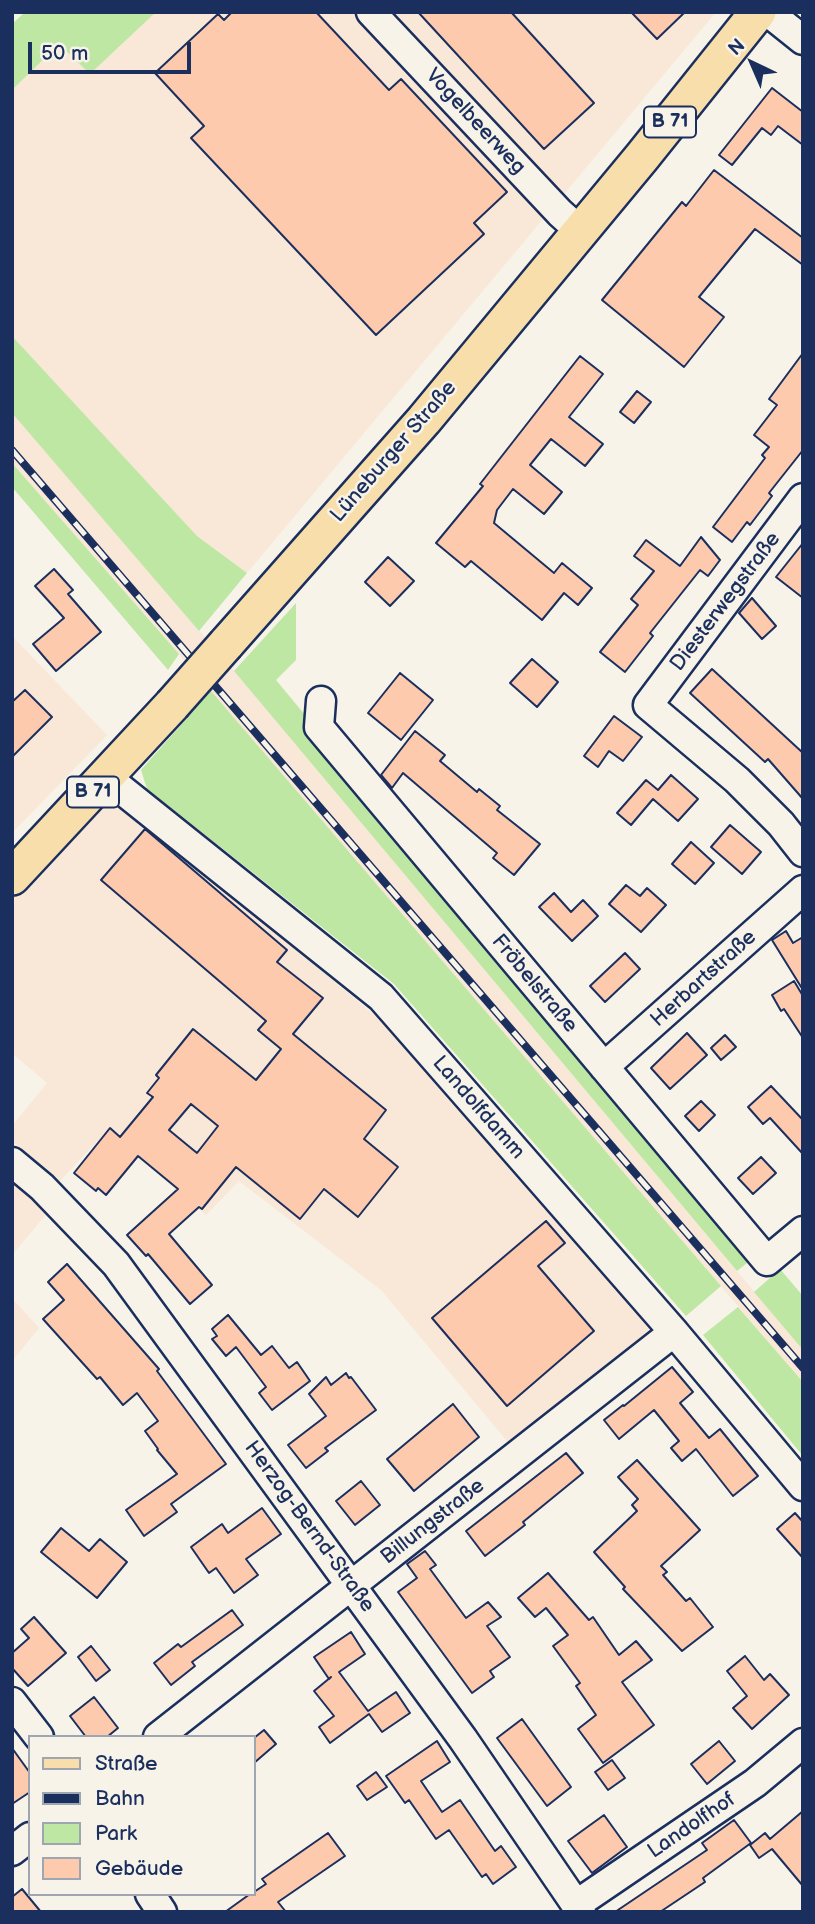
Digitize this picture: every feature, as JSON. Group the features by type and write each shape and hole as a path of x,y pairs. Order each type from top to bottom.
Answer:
{"main road":[{"name":"Lüneburger Straße","path":"12,877 172,705 424,420 758,12"}],"street":[{"name":"Vogelbeerweg","path":"371,12 580,231"},
{"path":"768,12 803,40"},
{"name":"Diesterwegstraße","path":"799,510 649,705 737,780 781,824 803,852"},
{"name":"Fröbelstraße","path":"321,701 318,727 767,1261 803,1231"},
{"name":"Landolfdamm","path":"106,777 381,997 674,1332 803,1486"},
{"name":"Herbartstraße","path":"604,1067 803,890"},
{"name":"Herzog-Bernd-Straße","path":"12,1162 43,1187 116,1264 463,1739 579,1908"},
{"name":"Billungstraße","path":"161,1735 674,1332"},
{"path":"12,1702 37,1735"},
{"name":"Landolfhof","path":"579,1908 755,1783 803,1743"},
{"path":"12,1851 28,1839"},
{"path":"151,1896 162,1912"}],"shaded area":[{"path":"156,12 716,12 247,573 197,536 12,336 12,90 59,43 90,74"},
{"path":"12,413 234,671 803,1350 803,1382 12,463"},
{"path":"12,636 107,735 12,833"},
{"path":"111,796 390,1028 652,1330 508,1442 381,1290 239,1181 206,1215 107,1131 59,1182 12,1141 12,1126 47,1083 12,1053 12,899"},
{"path":"12,1179 49,1211 12,1255"},
{"path":"12,1298 39,1328 12,1361"}],"green space":[{"path":"25,12 156,12 90,74 59,44 12,90 12,24"},
{"path":"12,336 197,536 247,573 199,631 12,413"},
{"path":"12,463 179,654 168,670 12,487"},
{"path":"296,603 296,660 276,680 757,1255 737,1271 234,671"},
{"path":"211,691 721,1286 686,1316 394,984 147,789 141,770"},
{"path":"780,1269 803,1296 803,1350 754,1292"},
{"path":"738,1307 803,1382 803,1456 703,1335"}],"building":[{"path":"232,12 316,12 389,90 401,79 507,192 474,223 484,234 376,335 191,138 204,126 155,73 218,14 224,20"},
{"path":"418,12 511,12 594,103 544,149"},
{"path":"631,12 685,12 657,39"},
{"path":"772,88 803,112 803,145 778,126 771,135 762,128 732,165 719,155"},
{"path":"714,170 803,238 803,265 755,229 699,297 724,317 684,367 602,300 682,202 686,206"},
{"path":"803,353 803,450 769,493 772,496 750,525 747,522 732,542 713,527 765,458 762,455 769,447 754,435 777,405 769,399"},
{"path":"580,356 603,374 569,417 603,444 585,466 551,439 530,465 562,492 544,514 513,489 497,510 494,523 554,573 562,563 592,588 578,605 564,593 542,620 471,561 465,567 436,543 483,486 480,484"},
{"path":"637,391 651,402 634,423 620,412"},
{"path":"701,537 720,560 708,576 700,570 650,633 653,636 625,672 600,652 638,605 631,599 654,571 634,556 646,540 680,566"},
{"path":"803,543 803,598 776,577"},
{"path":"388,557 414,581 390,606 365,582"},
{"path":"54,569 73,590 68,594 101,632 56,671 33,644 64,618 35,586"},
{"path":"752,598 776,626 762,639 739,613"},
{"path":"532,659 558,682 537,707 510,683"},
{"path":"712,669 803,753 803,799 768,759 765,762 690,693"},
{"path":"400,673 433,700 401,740 368,713"},
{"path":"25,690 52,717 12,757 12,702"},
{"path":"614,716 642,737 623,761 609,751 598,767 584,756"},
{"path":"415,731 445,755 440,761 477,792 479,789 500,806 497,810 540,844 514,875 493,858 497,853 403,773 392,788 381,775"},
{"path":"671,775 698,799 678,821 653,799 631,825 617,813 646,780 658,790"},
{"path":"730,825 761,852 742,874 711,847"},
{"path":"145,829 287,950 277,962 323,998 293,1034 386,1110 364,1139 398,1167 358,1217 324,1189 300,1219 236,1167 202,1209 199,1207 169,1234 212,1285 190,1304 148,1254 146,1256 127,1235 178,1189 138,1156 106,1195 98,1188 96,1191 74,1173 110,1128 120,1137 153,1097 147,1093 159,1078 156,1075 193,1029 256,1080 281,1049 258,1030 266,1021 101,880","holes":["191,1104 218,1126 197,1153 169,1130"]},
{"path":"691,842 714,863 695,884 672,864"},
{"path":"626,885 640,896 647,888 666,905 641,932 609,904"},
{"path":"554,893 571,912 583,900 598,916 572,941 539,907"},
{"path":"786,931 793,943 803,937 803,990 772,940"},
{"path":"625,953 640,969 605,1002 590,986"},
{"path":"794,981 803,996 803,1038 772,995"},
{"path":"687,1033 707,1055 670,1089 651,1068"},
{"path":"725,1035 736,1047 721,1060 711,1048"},
{"path":"771,1086 803,1120 803,1154 770,1118 763,1124 748,1107"},
{"path":"701,1101 715,1115 699,1131 685,1116"},
{"path":"761,1157 776,1173 753,1194 738,1178"},
{"path":"546,1221 565,1243 538,1266 594,1331 507,1406 432,1318"},
{"path":"67,1264 159,1369 157,1371 226,1464 171,1504 177,1512 144,1536 126,1510 177,1474 145,1431 158,1421 137,1393 123,1405 100,1377 97,1379 43,1319 64,1300 48,1282"},
{"path":"228,1315 261,1355 272,1346 289,1368 297,1362 310,1381 272,1410 259,1393 266,1387 236,1347 226,1356 212,1339 217,1336 212,1329"},
{"path":"672,1367 693,1392 680,1403 709,1438 720,1429 758,1476 733,1496 696,1449 682,1461 671,1448 679,1441 654,1410 619,1439 604,1420"},
{"path":"346,1373 376,1410 325,1448 328,1451 306,1468 288,1445 326,1416 309,1394 326,1377 331,1385"},
{"path":"453,1404 479,1437 414,1491 387,1459"},
{"path":"566,1453 583,1473 523,1522 525,1525 485,1556 466,1531"},
{"path":"637,1460 700,1530 661,1566 667,1572 663,1575 686,1601 690,1598 713,1627 682,1651 623,1589 625,1587 594,1552 637,1511 632,1505 638,1499 618,1477"},
{"path":"361,1481 380,1505 355,1525 336,1501"},
{"path":"262,1508 281,1534 246,1559 258,1575 234,1593 216,1568 209,1573 191,1547 222,1524 228,1533"},
{"path":"795,1513 803,1522 803,1558 777,1529"},
{"path":"61,1528 89,1551 100,1539 127,1562 97,1598 41,1552"},
{"path":"425,1551 436,1565 430,1569 466,1618 488,1602 501,1617 487,1626 510,1657 490,1671 494,1677 472,1693 398,1592 417,1578 407,1564"},
{"path":"548,1573 589,1620 593,1617 619,1655 636,1641 652,1660 622,1682 654,1725 603,1763 578,1729 596,1715 576,1686 580,1683 553,1646 568,1635 546,1608 535,1617 518,1598"},
{"path":"232,1610 243,1625 192,1662 195,1666 171,1685 154,1663 178,1644 181,1647"},
{"path":"34,1617 66,1653 28,1686 12,1668 12,1653 29,1638 21,1629"},
{"path":"351,1632 365,1654 339,1672 368,1711 396,1692 410,1713 382,1732 369,1714 330,1743 319,1727 334,1716 314,1691 329,1679 314,1657"},
{"path":"91,1646 110,1670 96,1681 78,1657"},
{"path":"745,1656 764,1680 770,1674 789,1695 752,1729 733,1708 747,1696 727,1671"},
{"path":"94,1697 118,1728 109,1735 84,1735 70,1716"},
{"path":"522,1719 571,1787 547,1806 497,1738"},
{"path":"264,1730 276,1744 256,1761 256,1736"},
{"path":"437,1741 450,1762 421,1781 442,1812 460,1800 495,1851 501,1846 516,1867 493,1884 486,1874 482,1877 449,1830 436,1839 409,1800 405,1803 386,1776"},
{"path":"719,1741 735,1761 707,1784 691,1764"},
{"path":"12,1748 28,1770 28,1793 12,1804"},
{"path":"612,1760 625,1778 608,1790 595,1772"},
{"path":"376,1772 387,1787 367,1800 357,1786"},
{"path":"803,1811 803,1886 772,1849 759,1858 750,1845 765,1833 770,1839"},
{"path":"604,1815 627,1847 592,1873 568,1841"},
{"path":"734,1820 751,1843 703,1878 705,1882 660,1912 615,1912 707,1850 702,1843"},
{"path":"328,1833 345,1856 278,1902 286,1912 225,1912 247,1896 256,1896 256,1891 266,1884 262,1879"},
{"path":"22,1889 41,1912 12,1912 12,1897"}],"railway":[{"path":"12,450 803,1368"}]}
